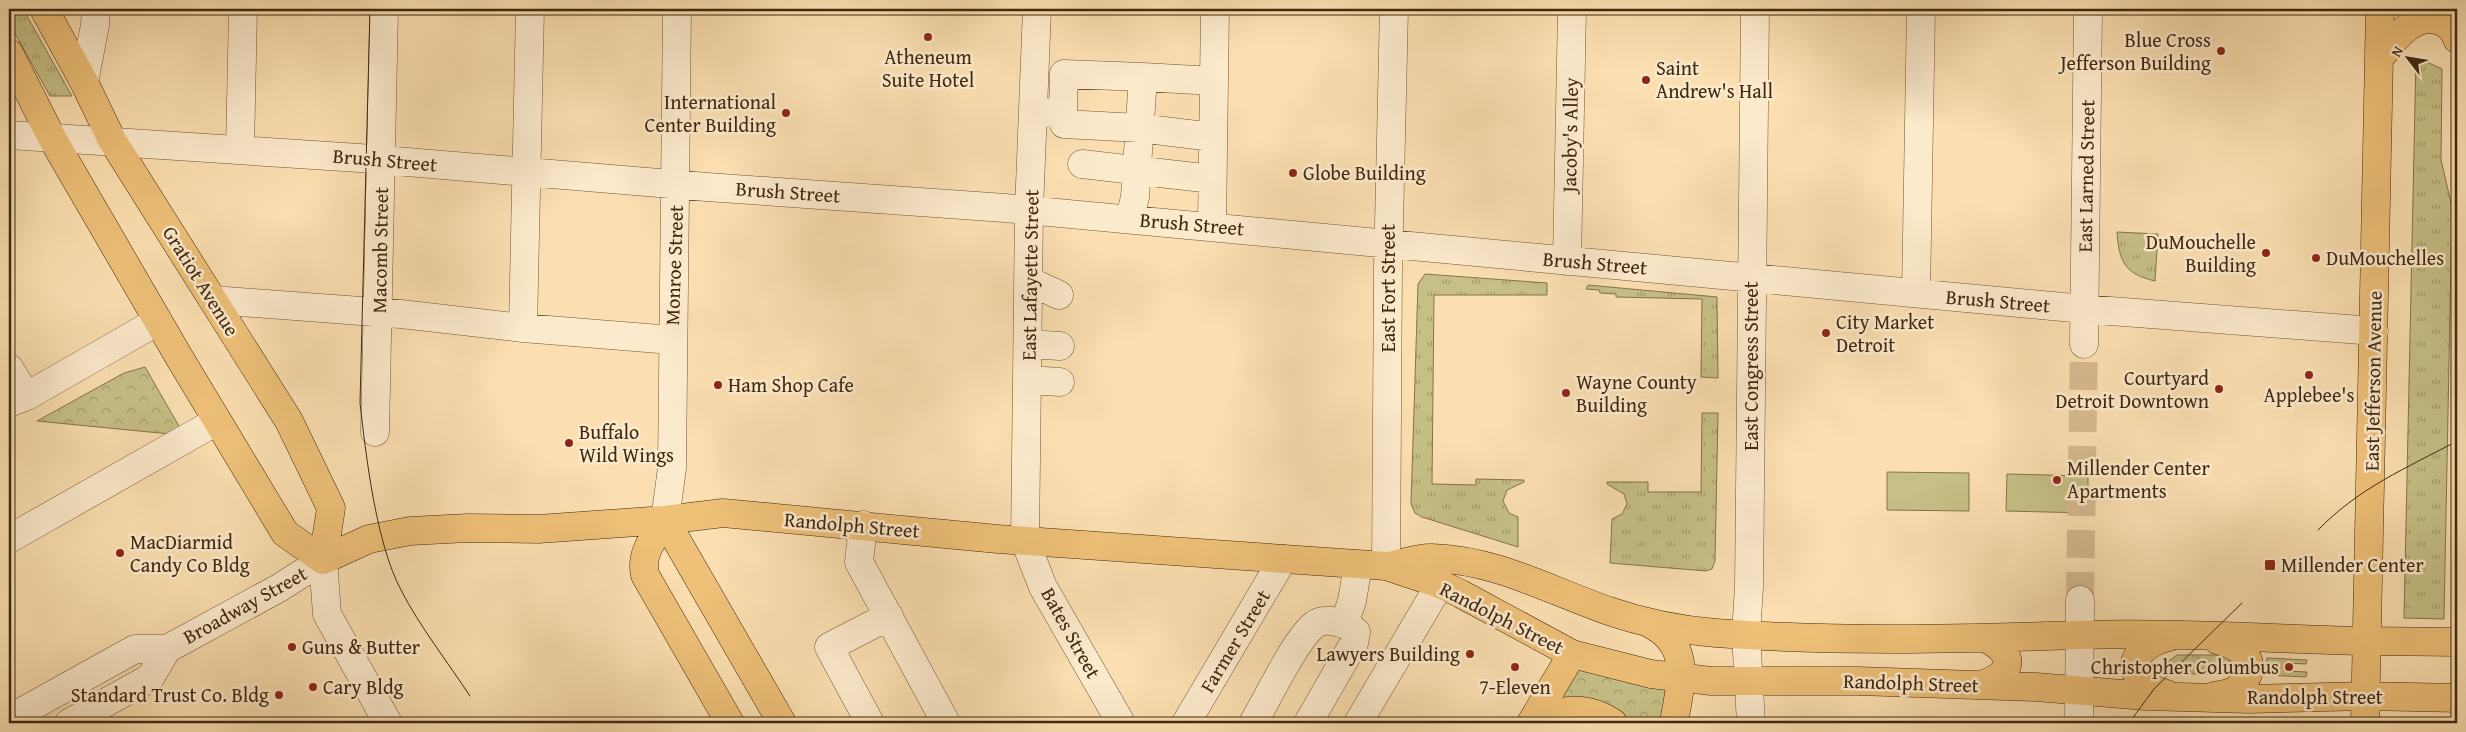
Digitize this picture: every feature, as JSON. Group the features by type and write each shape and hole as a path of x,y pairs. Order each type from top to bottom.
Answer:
{"main road":[{"name":"Gratiot Avenue","path":"44,9 84,82 112,140 289,421 331,508 323,560"},
{"name":"East Jefferson Avenue","path":"2365,723 2380,9"},
{"path":"2379,59 2396,36 2411,24 2422,21 2438,20 2446,24 2456,33 2457,39"},
{"path":"9,53 52,138 158,321 285,533 323,560"},
{"name":"Randolph Street","path":"323,560 369,539 410,531 468,528 538,529 666,520 723,513 1025,541 1358,565 1386,566 1430,558 1466,561 1543,584 1606,610 1652,625 1778,637 1985,638 2080,635 2368,642 2457,642"},
{"path":"666,520 782,723"},
{"name":"Monroe Street","path":"666,520 644,553 642,564 646,578 730,723"},
{"name":"Randolph Street","path":"1386,566 1440,584 1572,654 1625,669 1682,678 1980,685 2079,690 2118,695 2249,699 2366,696 2457,698"},
{"path":"1652,625 1664,632 1679,654 1682,678 1674,723"},
{"path":"2171,696 2144,683 2138,675 2136,659 2147,644 2156,639 2173,636"},
{"path":"2208,637 2233,644 2241,650 2247,657 2250,670 2242,685 2234,691 2208,697"},
{"path":"1980,685 1999,678 2006,670 2008,661 2005,652 1999,645 1985,638"},
{"path":"1531,723 1572,654"},
{"path":"1539,723 1553,714 1578,710 1606,718 1613,723"}],"street":[{"path":"84,82 95,25 96,9"},
{"path":"240,149 242,9"},
{"name":"Macomb Street","path":"375,432 384,9"},
{"path":"523,328 528,173 530,9"},
{"name":"Monroe Street","path":"666,520 672,468 677,9"},
{"name":"East Lafayette Street","path":"1025,541 1029,210 1037,9"},
{"path":"1212,226 1215,9"},
{"name":"East Fort Street","path":"1386,566 1388,244 1394,9"},
{"name":"Jacoby's Alley","path":"1567,261 1572,9"},
{"name":"East Congress Street","path":"1751,723 1746,634 1749,586 1755,9"},
{"path":"1916,293 1921,9"},
{"name":"East Larned Street","path":"2084,344 2088,9"},
{"path":"1213,137 1139,128 1064,124 1063,112 1064,74 1214,81"},
{"path":"1130,218 1137,170 1143,77"},
{"path":"1034,114 1063,112"},
{"name":"Brush Street","path":"9,135 112,140 381,159 528,173 1130,218 2084,309 2374,331"},
{"path":"1082,164 1212,179"},
{"path":"1029,282 1059,295"},
{"path":"213,300 246,301 523,328 672,340"},
{"path":"9,368 18,400 158,321"},
{"path":"1028,344 1060,346"},
{"path":"1028,380 1060,382"},
{"path":"9,538 217,420"},
{"path":"862,525 859,562 946,723"},
{"name":"Bates Street","path":"1025,541 1043,587 1121,723"},
{"name":"Farmer Street","path":"1186,723 1283,559"},
{"name":"Broadway Street","path":"9,719 134,648 167,649 279,588 323,560"},
{"name":"Gratiot Avenue","path":"323,560 326,614 388,723"},
{"path":"1344,624 1352,601 1358,565"},
{"path":"1358,723 1440,584"},
{"path":"2079,723 2080,600"},
{"path":"870,723 829,647 889,616"},
{"path":"1253,723 1298,645 1314,624 1326,620 1350,626 1356,632 1354,643 1308,723"},
{"name":"Broadway Street","path":"69,723 150,678 167,649"}],"green space":[{"path":"9,9 23,9 72,96 50,96 9,23"},
{"path":"2416,57 2442,69 2441,160 2452,207 2444,619 2404,618"},
{"path":"2117,232 2158,234 2155,281 2137,275 2126,265 2122,259"},
{"path":"1425,274 1547,283 1547,295 1434,295 1432,484 1476,485 1476,479 1524,480 1524,482 1507,490 1503,501 1509,513 1518,517 1518,547 1422,517 1415,513 1411,504 1418,284"},
{"path":"1588,285 1717,297 1718,378 1701,377 1702,299 1616,297 1616,294 1600,293 1599,290 1586,289"},
{"path":"145,367 180,428 170,434 37,421 124,373"},
{"path":"1702,413 1718,413 1715,561 1712,569 1706,571 1610,563 1612,519 1622,514 1627,504 1624,494 1607,484 1607,482 1648,482 1648,492 1701,492"},
{"path":"1887,472 1969,473 1969,511 1887,510"},
{"path":"2007,474 2088,476 2088,513 2006,511"},
{"path":"1572,654 1682,678 1674,723 1531,723"},
{"path":"2177,655 2223,655 2229,658 2232,666 2223,675 2173,673 2169,668 2169,661"},
{"path":"2267,658 2307,660 2306,664 2286,663 2286,671 2307,672 2306,677 2266,675"}],"tunnel":[{"path":"2080,600 2084,344"}],"tram line":[{"path":"370,9 360,403 369,473 373,499 392,571 408,604 470,696"},
{"path":"2318,530 2334,515 2367,490 2457,441"},
{"path":"2129,723 2154,689 2242,603"}],"place":[{"name":"Atheneum Suite Hotel","path":"928,37"},
{"name":"Blue Cross Jefferson Building","path":"2221,51"},
{"name":"Saint Andrew's Hall","path":"1646,80"},
{"name":"International Center Building","path":"786,113"},
{"name":"Globe Building","path":"1293,173"},
{"name":"DuMouchelle Building","path":"2266,253"},
{"name":"DuMouchelles","path":"2316,258"},
{"name":"City Market Detroit","path":"1826,333"},
{"name":"Applebee's","path":"2309,375"},
{"name":"Ham Shop Cafe","path":"718,385"},
{"name":"Courtyard Detroit Downtown","path":"2219,389"},
{"name":"Wayne County Building","path":"1566,393"},
{"name":"Buffalo Wild Wings","path":"569,443"},
{"name":"Millender Center Apartments","path":"2057,480"},
{"name":"MacDiarmid Candy Co Bldg","path":"120,553"},
{"name":"Millender Center","path":"2270,565"},
{"name":"Guns & Butter","path":"292,647"},
{"name":"Lawyers Building","path":"1470,654"},
{"name":"7-Eleven","path":"1515,667"},
{"name":"Christopher Columbus","path":"2289,667"},
{"name":"Cary Bldg","path":"313,687"},
{"name":"Standard Trust Co. Bldg","path":"279,695"}]}
